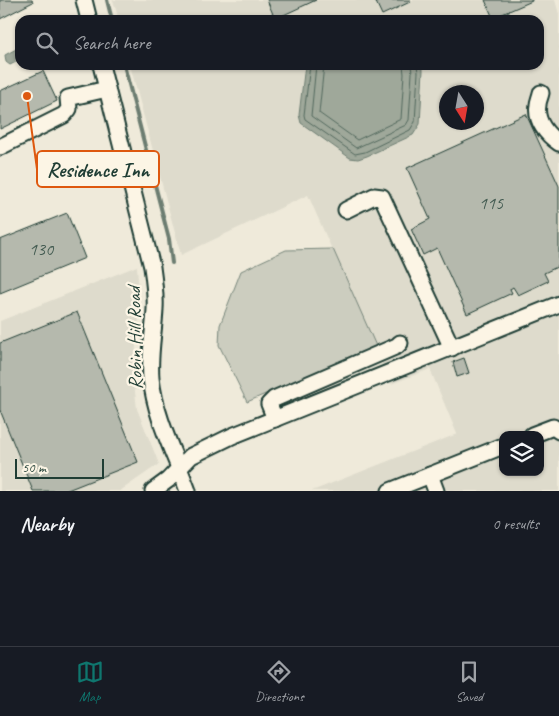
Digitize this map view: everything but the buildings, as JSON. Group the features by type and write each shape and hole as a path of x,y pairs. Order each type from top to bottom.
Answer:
{"street":[{"path":"84,0 88,15"},
{"name":"Robin Hill Road","path":"102,70 152,267 155,310 151,341 151,377 154,395 188,491"},
{"path":"0,147 64,115 69,109 68,98 107,89"},
{"path":"541,93 538,104 539,119 548,134 559,143"},
{"path":"346,210 374,196 382,197 452,348"},
{"path":"153,491 168,480 191,456 232,436 559,304"},
{"path":"275,420 269,404 274,399 397,346 400,343"},
{"path":"541,431 550,427 557,429"},
{"path":"390,491 499,448"},
{"path":"430,475 436,491"}],"shaded area":[{"path":"113,0 555,0 559,14 559,491 312,491 457,434 430,369 391,384 308,195 181,255 131,70 544,70 544,15 118,15"},
{"path":"333,249 376,346 247,402 219,345 220,325 241,271 286,250"},
{"path":"137,266 140,309 133,375 137,409 159,464 120,491 0,491 0,321"}],"water":[{"path":"15,50 15,62 10,65 6,62 5,55"},
{"path":"304,70 423,70 420,124 413,135 367,156 358,159 350,158 301,123 299,115"}],"waterway":[{"path":"107,0 111,15"},
{"path":"125,70 169,239 172,263"}],"place":[{"name":"Residence Inn","path":"27,96"}]}
